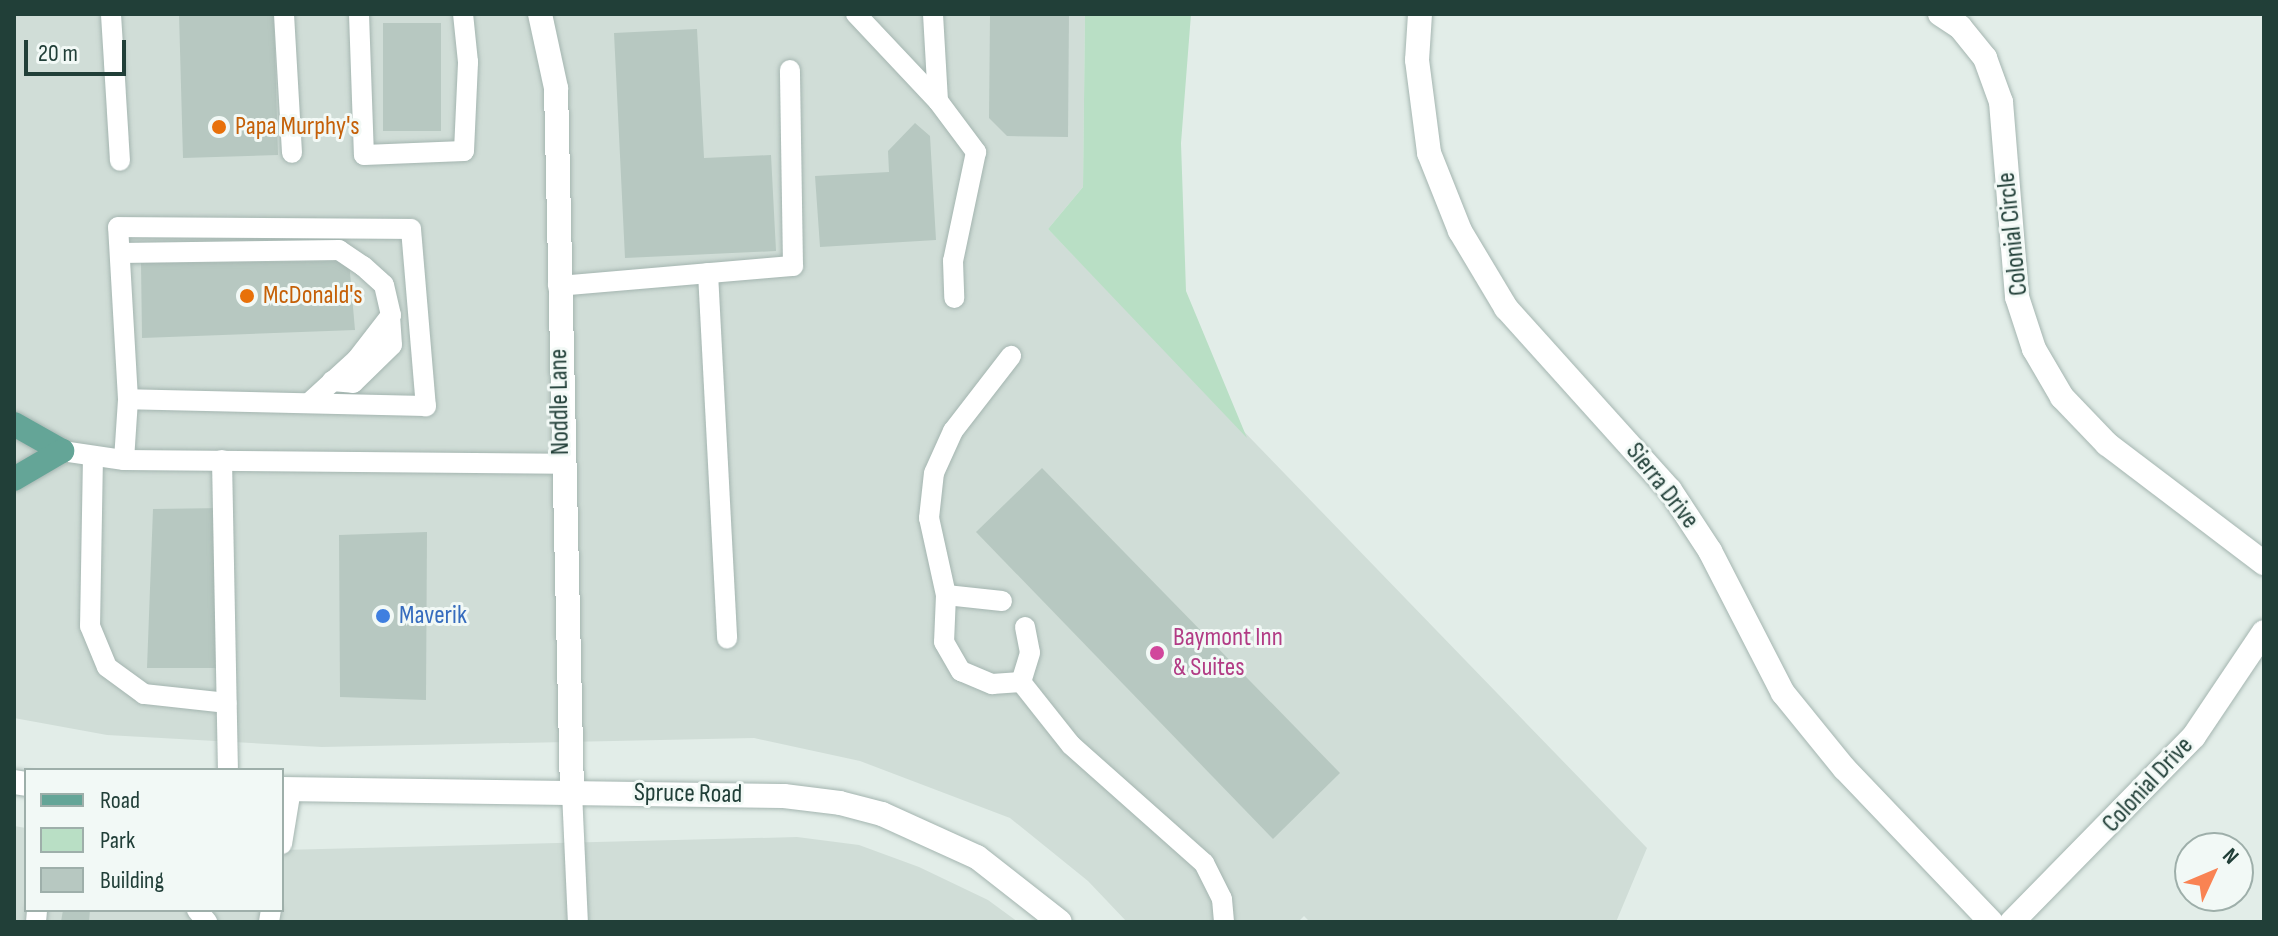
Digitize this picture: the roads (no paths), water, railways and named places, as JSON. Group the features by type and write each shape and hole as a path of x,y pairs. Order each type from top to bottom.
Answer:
{"main road":[{"path":"14,424 62,451"},
{"path":"14,479 62,451"}],"street":[{"name":"Noddle Lane","path":"540,14 556,88 561,464 572,792"},
{"name":"Sierra Drive","path":"1420,14 1417,60 1429,153 1460,231 1506,308 1670,490 1710,551 1783,693 1844,768 1991,922"},
{"name":"Colonial Circle","path":"1940,14 1960,27 1985,58 2001,102 2017,297 2034,349 2062,397 2107,444 2264,563"},
{"name":"Colonial Drive","path":"2012,922 2194,736 2264,632"},
{"name":"Spruce Road","path":"287,789 784,796 882,814 977,857 1060,922"}],"lane":[{"path":"111,14 120,161"},
{"path":"284,14 292,153"},
{"path":"359,14 364,155 464,151 468,62 463,14"},
{"path":"856,14 938,101 976,152 953,261 954,298"},
{"path":"933,14 938,101"},
{"path":"558,286 793,266 790,70"},
{"path":"124,460 128,399 118,227 411,229 426,406 128,399"},
{"path":"120,253 339,250 384,285 390,318 309,403"},
{"path":"708,273 727,639"},
{"path":"1011,356 953,431 934,473 929,518 946,595 944,642 961,671 992,684 1021,682"},
{"path":"62,451 124,460 561,464"},
{"path":"93,456 90,626 107,667 144,694 227,703"},
{"path":"222,460 228,768"},
{"path":"946,595 1002,601"},
{"path":"1021,682 1030,653 1025,627"},
{"path":"1021,682 1071,745 1204,863 1222,899 1224,922"},
{"path":"284,822 287,789"},
{"path":"572,792 578,922"}],"place":[{"name":"Papa Murphy's","path":"219,127"},
{"name":"McDonald's","path":"247,296"},
{"name":"Maverik","path":"383,616"},
{"name":"Baymont Inn & Suites","path":"1157,653"}]}
